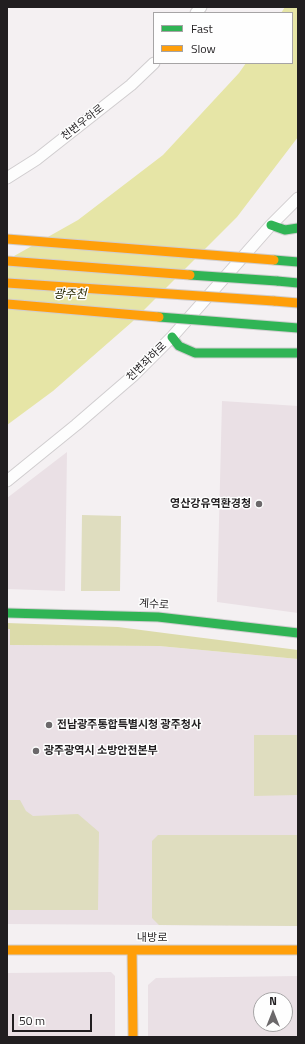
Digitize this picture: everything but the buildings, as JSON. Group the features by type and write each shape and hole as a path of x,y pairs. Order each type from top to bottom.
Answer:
{"main road":[{"path":"271,225 285,230 298,228"},
{"path":"7,239 298,262"},
{"path":"7,261 298,283"},
{"path":"7,282 298,303"},
{"path":"7,304 298,328"},
{"path":"172,337 179,346 196,353 298,353"},
{"name":"계수로","path":"7,613 158,617 298,633"},
{"name":"내방로","path":"7,950 298,950"},
{"path":"132,950 133,1037"}],"street":[{"name":"천변우하로","path":"7,178 44,154 131,85 153,64"},
{"name":"천변좌하로","path":"7,481 76,426 128,380 172,337 271,225 298,198"}],"shaded area":[{"name":"영산강유역환경청","path":"222,401 298,406 298,613 217,602"},
{"path":"67,452 65,591 7,589 7,498"},
{"path":"82,515 121,516 120,591 81,591"},
{"path":"7,629 10,629 10,645 159,646 298,659 298,926 7,924"},
{"path":"254,735 298,735 298,795 254,796"},
{"path":"7,800 20,800 26,811 33,816 78,814 99,832 98,910 7,910"},
{"path":"158,835 298,835 298,926 159,925 152,918 152,841"},
{"path":"111,972 115,976 115,1037 7,1037 7,973"},
{"path":"298,976 298,1037 148,1037 148,985 156,978"}],"green space":[{"path":"7,623 118,627 298,650 298,659 159,646 10,645 10,629 7,629"}],"water":[{"name":"광주천","path":"285,7 298,7 298,137 237,217 132,322 53,391 7,425 7,260 78,220 163,155 239,73 245,64 293,64 293,12 282,12"}],"traffic: fast":[{"path":"271,225 285,230 298,228"},
{"path":"274,260 298,262"},
{"path":"190,275 277,281"},
{"path":"277,281 298,283"},
{"path":"159,317 298,328"},
{"path":"172,337 179,346 195,353 298,353"},
{"path":"7,613 158,617 298,633"}],"traffic: slow":[{"path":"7,239 274,260"},
{"path":"7,261 190,275"},
{"path":"7,283 274,301"},
{"path":"274,301 298,303"},
{"path":"7,304 159,317"},
{"path":"7,950 298,950"},
{"path":"132,950 133,1037"}],"place":[{"name":"영산강유역환경청","path":"259,504"},
{"name":"전남광주통합특별시청 광주청사","path":"49,725"},
{"name":"광주광역시 소방안전본부","path":"36,751"}]}
